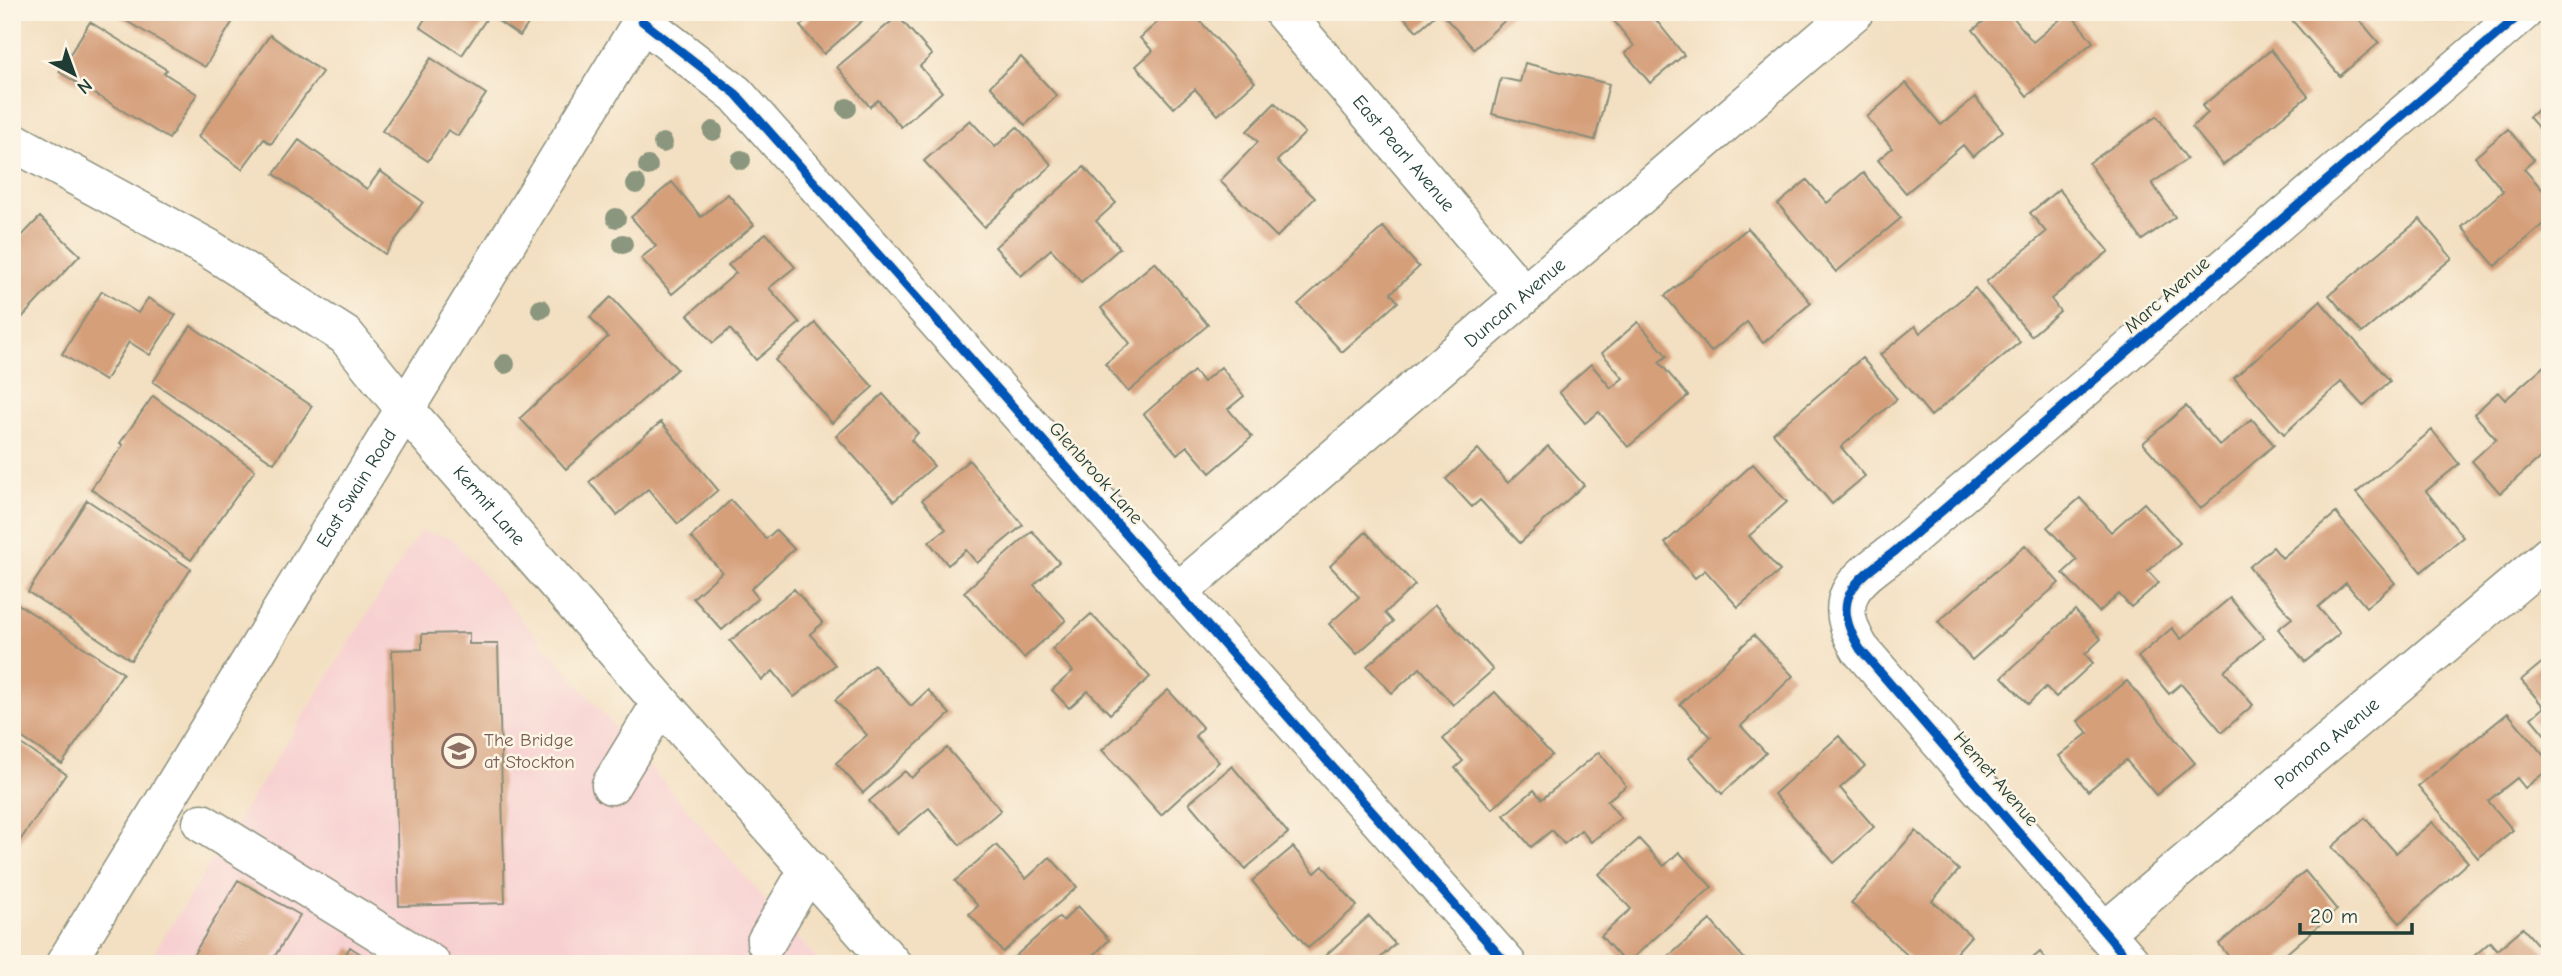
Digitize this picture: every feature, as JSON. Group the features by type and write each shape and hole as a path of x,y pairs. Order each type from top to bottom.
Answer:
{"street":[{"name":"East Pearl Avenue","path":"1283,12 1524,295"},
{"name":"Duncan Avenue","path":"1178,592 1854,12"},
{"name":"Marc Avenue","path":"1846,611 1847,597 1861,576 1905,543 2523,12"},
{"name":"East Swain Road","path":"65,964 645,17"},
{"name":"Glenbrook Lane","path":"645,17 736,94 1507,964"},
{"name":"Kermit Lane","path":"12,141 208,248 346,336 404,408 892,964"},
{"name":"Pomona Avenue","path":"2104,932 2550,555"},
{"name":"Hemet Avenue","path":"1846,611 1851,633 1860,649 2132,964"},
{"path":"611,785 661,703"},
{"path":"202,823 431,964"},
{"path":"766,942 809,869"}],"shaded area":[{"name":"The Bridge at Stockton","path":"420,531 451,538 821,964 147,964"}],"building":[{"path":"111,12 230,12 236,16 205,67"},
{"path":"429,12 536,12 520,36 489,15 462,55 420,27"},
{"path":"817,12 872,12 824,54 800,26"},
{"path":"1169,12 1192,12 1255,82 1218,115 1195,89 1174,108 1136,66 1153,51 1140,38"},
{"path":"1399,12 1439,12 1417,31"},
{"path":"1440,12 1514,12 1474,49"},
{"path":"1607,12 1665,12 1656,20 1684,55 1650,83 1625,53 1634,46"},
{"path":"1995,12 2009,12 2033,42 2069,12 2093,42 2027,96 1973,30"},
{"path":"2285,12 2353,12 2379,43 2340,76"},
{"path":"898,16 932,55 920,66 942,92 901,127 878,100 870,107 837,67"},
{"path":"90,22 167,70 164,73 197,94 169,139 59,72"},
{"path":"270,35 322,72 271,144 264,139 242,169 198,137"},
{"path":"2271,50 2308,96 2223,165 2192,127 2208,113 2202,106"},
{"path":"1021,57 1057,96 1025,125 990,86"},
{"path":"431,58 486,94 458,136 448,130 428,161 382,131"},
{"path":"1525,63 1609,84 1595,140 1492,114 1501,78 1520,82"},
{"path":"1906,83 1941,125 1975,97 2003,131 1973,157 1963,145 1906,193 1878,160 1892,148 1867,117"},
{"path":"2550,100 2550,141 2529,117"},
{"path":"1275,103 1305,133 1277,161 1315,198 1277,237 1220,181 1258,142 1247,131"},
{"path":"2157,116 2187,159 2152,183 2175,217 2142,240 2089,163"},
{"path":"970,120 995,147 1017,127 1052,165 984,227 924,161"},
{"path":"2508,129 2534,160 2524,169 2550,198 2550,219 2495,266 2462,227 2503,191 2475,157"},
{"path":"299,140 367,189 380,171 423,202 385,254 274,174"},
{"path":"1084,167 1116,203 1096,221 1120,248 1081,282 1051,249 1021,276 995,247"},
{"path":"1863,173 1901,218 1836,272 1778,204 1807,180 1827,203"},
{"path":"672,182 701,217 728,194 754,225 672,294 641,258 656,246 631,217"},
{"path":"2059,189 2109,251 2051,299 2060,311 2031,336 1986,282 2046,232 2030,213"},
{"path":"40,217 80,255 17,323 12,318 12,246"},
{"path":"2420,219 2452,258 2362,333 2329,295"},
{"path":"1383,227 1419,267 1391,293 1398,302 1342,352 1298,304"},
{"path":"1748,228 1811,303 1763,343 1747,322 1711,352 1665,296"},
{"path":"766,233 795,267 769,288 800,323 756,360 730,329 713,343 688,315 736,273 728,265"},
{"path":"1155,262 1208,325 1128,392 1105,364 1130,343 1101,308"},
{"path":"1975,288 2020,342 1931,416 1880,355 1915,326 1920,333"},
{"path":"102,291 138,313 148,298 176,315 150,355 129,342 105,381 62,354"},
{"path":"611,297 677,369 566,469 520,418 608,337 590,317"},
{"path":"2320,301 2390,381 2363,406 2341,382 2284,434 2234,378"},
{"path":"1638,322 1667,356 1659,362 1688,396 1628,447 1599,412 1585,423 1559,392 1591,364 1611,388 1623,378 1602,353"},
{"path":"815,323 873,387 832,423 775,360"},
{"path":"191,326 312,406 274,463 153,382"},
{"path":"1862,358 1897,399 1841,447 1865,476 1832,504 1773,433"},
{"path":"2544,366 2550,373 2550,449 2500,493 2472,461 2496,439 2474,414 2498,392 2505,400"},
{"path":"1221,367 1244,396 1228,409 1252,437 1210,473 1187,446 1177,454 1144,414 1194,371 1203,382"},
{"path":"883,394 918,433 911,440 934,466 894,501 836,436"},
{"path":"153,396 255,470 191,560 91,489 123,445 120,443"},
{"path":"2186,406 2220,446 2252,419 2274,445 2200,509 2143,443"},
{"path":"661,422 718,490 678,524 648,489 617,515 589,482"},
{"path":"2432,430 2459,464 2426,491 2463,537 2421,572 2356,493"},
{"path":"1548,446 1584,485 1520,543 1480,500 1472,507 1446,479 1478,449 1508,483"},
{"path":"969,460 1023,525 977,563 966,550 948,565 929,542 946,529 922,500"},
{"path":"1753,464 1787,502 1749,536 1780,571 1738,607 1705,570 1695,578 1665,543"},
{"path":"2080,498 2111,532 2144,503 2180,543 2148,571 2159,583 2131,607 2119,594 2099,612 2063,573 2077,560 2047,527"},
{"path":"87,500 191,569 131,660 28,592"},
{"path":"731,500 766,539 776,530 794,549 751,589 758,598 722,630 693,598 722,572 691,537"},
{"path":"2336,513 2395,583 2366,607 2346,583 2318,607 2340,633 2305,662 2278,629 2292,618 2249,567 2273,547 2282,558"},
{"path":"1032,531 1059,562 1034,585 1066,620 1024,658 964,592"},
{"path":"1366,532 1415,585 1385,613 1393,622 1357,654 1329,624 1359,597 1330,566"},
{"path":"2025,545 2059,583 1972,660 1938,622"},
{"path":"794,589 823,623 810,634 835,665 794,697 773,671 762,680 730,641"},
{"path":"2230,598 2264,638 2224,671 2253,705 2222,732 2181,684 2169,694 2138,657 2172,628 2181,639"},
{"path":"18,604 123,673 62,764 12,731 12,613"},
{"path":"1435,605 1493,670 1453,705 1420,668 1392,693 1367,666"},
{"path":"2075,610 2101,639 2085,654 2093,663 2056,697 2046,687 2028,704 2002,677"},
{"path":"1091,614 1150,677 1110,714 1088,691 1069,708 1052,690 1073,671 1052,649"},
{"path":"469,633 469,644 498,644 505,903 399,906 392,650 422,649 422,634"},
{"path":"1754,635 1793,676 1741,726 1766,753 1722,794 1689,758 1711,737 1680,704"},
{"path":"2550,656 2550,741 2531,718 2544,707 2521,680"},
{"path":"874,665 911,706 928,690 950,714 863,793 836,763 867,735 835,700"},
{"path":"2127,681 2195,763 2156,795 2126,760 2088,791 2059,756 2088,733 2078,721"},
{"path":"1168,690 1203,728 1195,736 1219,762 1161,815 1102,750"},
{"path":"1495,692 1552,755 1492,809 1455,768 1463,761 1443,739"},
{"path":"2508,713 2550,763 2550,768 2525,788 2517,778 2488,801 2513,830 2478,858 2418,786"},
{"path":"1839,736 1865,766 1840,788 1874,827 1834,863 1774,794"},
{"path":"12,738 66,774 12,852"},
{"path":"947,748 1001,810 960,845 929,808 898,834 869,801 905,771 911,778"},
{"path":"1599,752 1626,786 1607,801 1621,818 1591,842 1581,830 1564,844 1552,830 1531,847 1504,815 1534,790 1542,799"},
{"path":"1232,766 1288,833 1245,869 1189,803"},
{"path":"2365,818 2396,853 2432,822 2468,862 2400,923 2332,847"},
{"path":"1916,831 1959,870 1932,901 1971,936 1946,964 1917,964 1851,903"},
{"path":"1639,839 1664,866 1679,852 1712,887 1626,964 1601,936 1631,909 1599,874"},
{"path":"996,845 1026,879 1050,857 1077,887 1003,952 969,914 978,906 955,881"},
{"path":"1293,847 1315,873 1323,866 1357,906 1308,948 1252,881"},
{"path":"2305,871 2337,910 2274,964 2235,964 2219,944"},
{"path":"238,880 300,915 270,964 188,964"},
{"path":"1078,906 1109,940 1095,954 1103,964 1013,964 1010,961 1059,917 1063,921"},
{"path":"1369,916 1395,944 1374,964 1316,964"},
{"path":"1710,920 1749,964 1660,964"},
{"path":"2523,928 2550,959 2550,964 2465,964 2490,942 2497,950"},
{"path":"350,947 376,964 340,964"},
{"path":"2040,952 2050,964 2026,964"}],"cycle path":[{"path":"2132,964 1860,649 1847,616 1850,592 1867,572 1894,552 2523,12"},
{"path":"642,21 736,94 1507,964"}],"place":[{"name":"The Bridge at Stockton","path":"459,751"}]}
